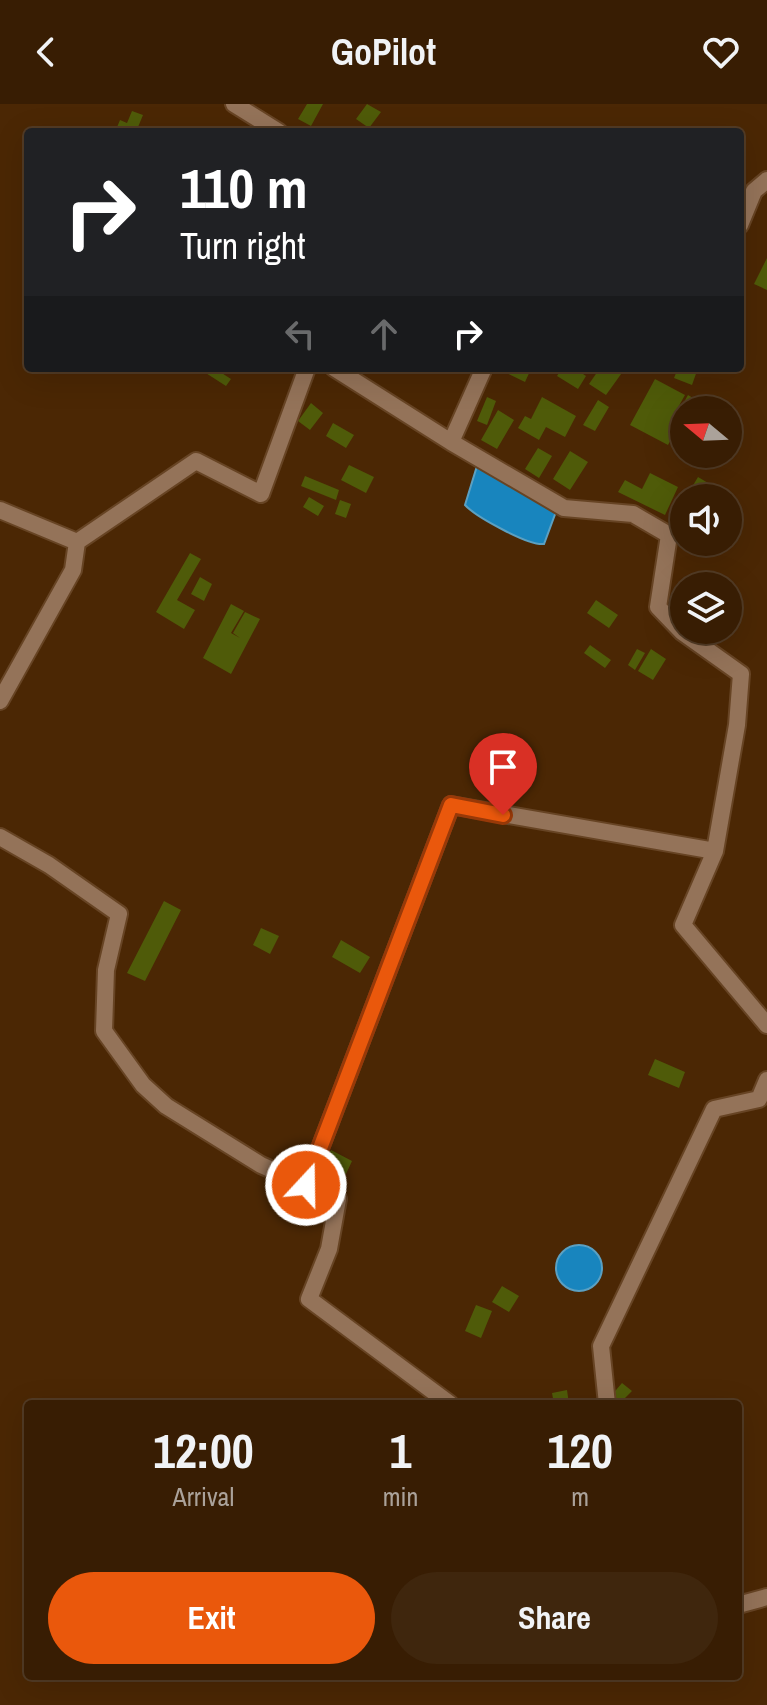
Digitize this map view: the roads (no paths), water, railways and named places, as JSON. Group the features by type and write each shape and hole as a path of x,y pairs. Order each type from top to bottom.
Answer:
{"street":[{"path":"234,104 273,128"},
{"path":"744,215 754,191 767,180"},
{"path":"0,701 73,570 77,542 196,461 261,494 306,372"},
{"path":"340,372 564,508 633,514 669,535 658,607 682,632 741,674 737,725 715,851 683,925 767,1025"},
{"path":"451,442 482,372"},
{"path":"0,510 77,542"},
{"path":"306,1185 451,805 715,851"},
{"path":"0,837 49,865 119,914 106,970 104,1031 143,1085 166,1106 261,1165 338,1199 329,1249 309,1299 445,1400"},
{"path":"607,1400 601,1346 714,1109 759,1099 767,1080"},
{"path":"742,1604 767,1597"}],"water":[{"path":"477,466 557,509 544,544 503,530 465,505"},
{"path":"579,1245 596,1251 602,1268 596,1285 579,1291 562,1285 556,1268 562,1251"}]}
